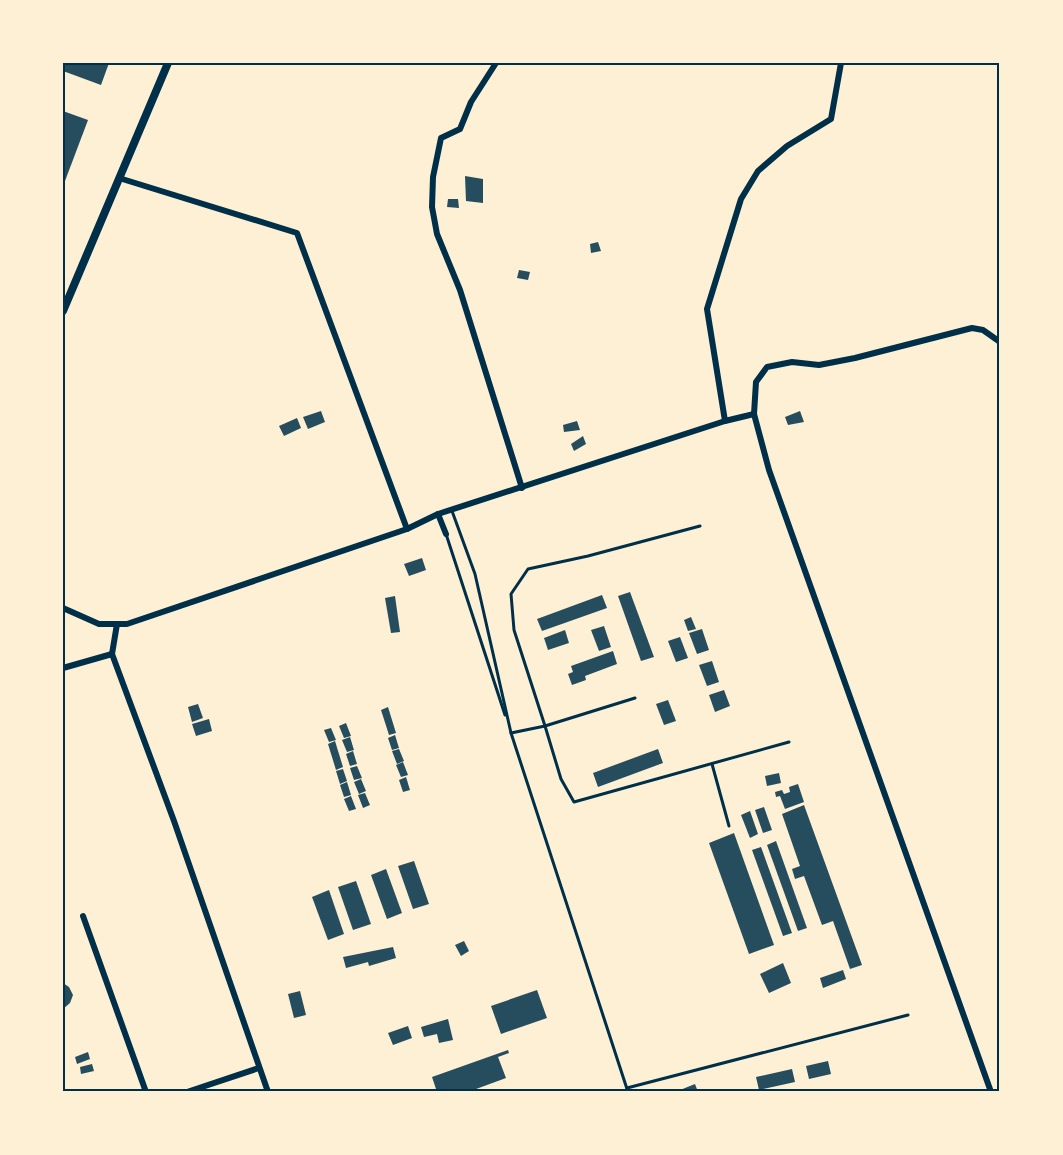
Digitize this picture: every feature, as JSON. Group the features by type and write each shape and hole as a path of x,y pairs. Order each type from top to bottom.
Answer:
{"street":[{"path":"63,311 168,63"},
{"path":"496,63 471,102 460,129 441,138 433,177 432,207 436,234 460,290 522,488"},
{"path":"725,420 707,309 719,264 741,199 758,171 787,146 831,119 841,63"},
{"path":"119,178 297,232 407,529"},
{"path":"991,1092 769,470 754,414 756,382 767,367 792,362 819,365 837,362 972,328 983,330 1000,342"},
{"path":"63,608 99,624 127,624 407,529 438,514 725,420 754,414"},
{"path":"438,514 446,534"},
{"path":"117,624 112,654 268,1092"},
{"path":"63,668 112,654"},
{"path":"83,916 146,1092"},
{"path":"186,1092 260,1068"}],"lane":[{"path":"452,510 475,574 511,733"},
{"path":"700,526 588,556 528,569 511,594 514,630 561,779 574,802 789,742"},
{"path":"446,534 628,1090 908,1015"},
{"path":"511,733 545,726 634,698"},
{"path":"712,764 729,826"}],"building":[{"path":"63,63 109,63 101,85 63,71"},
{"path":"63,111 88,120 65,181 63,180"},
{"path":"465,176 483,179 483,203 466,201"},
{"path":"448,199 458,199 459,208 447,207"},
{"path":"598,242 601,251 591,253 590,244"},
{"path":"519,270 530,272 528,280 517,278"},
{"path":"321,411 325,422 308,429 303,417"},
{"path":"800,411 804,422 788,425 785,417"},
{"path":"297,418 301,428 284,436 279,426"},
{"path":"577,421 580,430 564,432 563,425"},
{"path":"583,436 586,444 574,451 571,444"},
{"path":"422,558 426,570 409,576 404,564"},
{"path":"630,592 654,657 641,661 618,596"},
{"path":"602,595 607,608 542,631 537,619"},
{"path":"395,596 400,632 391,633 385,598"},
{"path":"691,617 696,629 688,631 684,620"},
{"path":"604,626 611,647 599,651 591,630"},
{"path":"702,629 709,650 697,654 689,633"},
{"path":"565,630 569,643 548,650 544,638"},
{"path":"680,637 688,658 676,662 668,641"},
{"path":"613,651 617,664 585,676 586,680 572,685 568,674 573,672 571,666"},
{"path":"712,661 719,682 707,686 699,665"},
{"path":"724,690 730,706 715,712 709,695"},
{"path":"668,700 676,721 664,725 656,704"},
{"path":"198,704 203,718 192,722 188,707"},
{"path":"388,707 396,733 389,735 381,710"},
{"path":"209,719 212,731 196,736 192,724"},
{"path":"346,723 351,736 344,738 339,726"},
{"path":"331,728 336,740 329,742 324,730"},
{"path":"395,735 399,748 392,750 388,738"},
{"path":"350,737 354,750 347,752 342,740"},
{"path":"335,741 343,767 336,770 328,744"},
{"path":"399,749 404,761 397,764 392,751"},
{"path":"658,749 663,763 598,787 593,773"},
{"path":"353,751 357,764 350,766 346,754"},
{"path":"403,762 408,775 401,777 396,765"},
{"path":"357,766 362,778 354,780 350,768"},
{"path":"343,769 347,781 340,784 336,771"},
{"path":"779,773 781,783 767,786 765,776"},
{"path":"406,777 410,790 403,792 399,780"},
{"path":"361,779 366,791 359,794 354,782"},
{"path":"347,782 351,795 344,797 340,785"},
{"path":"798,784 804,802 785,809 780,796 776,797 775,792 782,790 784,794 790,792 789,787"},
{"path":"365,793 370,805 363,808 358,795"},
{"path":"351,796 356,809 349,811 344,799"},
{"path":"804,805 862,965 850,969 833,921 822,925 804,876 795,879 792,869 800,866 782,814"},
{"path":"764,807 772,830 763,833 755,810"},
{"path":"750,811 758,834 750,838 741,815"},
{"path":"734,833 774,945 749,954 709,843"},
{"path":"776,841 807,928 798,931 767,845"},
{"path":"761,847 792,933 783,936 752,850"},
{"path":"414,861 429,904 413,909 398,866"},
{"path":"386,869 402,913 387,919 371,875"},
{"path":"356,881 371,924 353,930 338,887"},
{"path":"329,890 344,934 328,940 312,897"},
{"path":"464,941 469,951 461,956 455,945"},
{"path":"393,947 396,958 369,966 368,962 346,968 343,957"},
{"path":"783,963 791,983 769,993 760,974"},
{"path":"843,970 846,979 823,988 820,978"},
{"path":"63,983 69,987 73,995 70,1003 63,1009"},
{"path":"537,990 547,1018 501,1034 491,1006"},
{"path":"300,991 306,1015 294,1018 288,994"},
{"path":"448,1019 453,1040 439,1043 437,1034 424,1037 421,1027"},
{"path":"408,1026 412,1038 393,1045 388,1033"},
{"path":"508,1050 509,1053 498,1057 506,1078 468,1092 437,1092 432,1077"},
{"path":"88,1052 90,1059 77,1064 75,1057"},
{"path":"828,1061 831,1074 809,1079 806,1066"},
{"path":"92,1064 94,1071 81,1074 80,1067"},
{"path":"792,1069 795,1082 759,1090 756,1077"},
{"path":"695,1084 698,1092 675,1092"}]}
